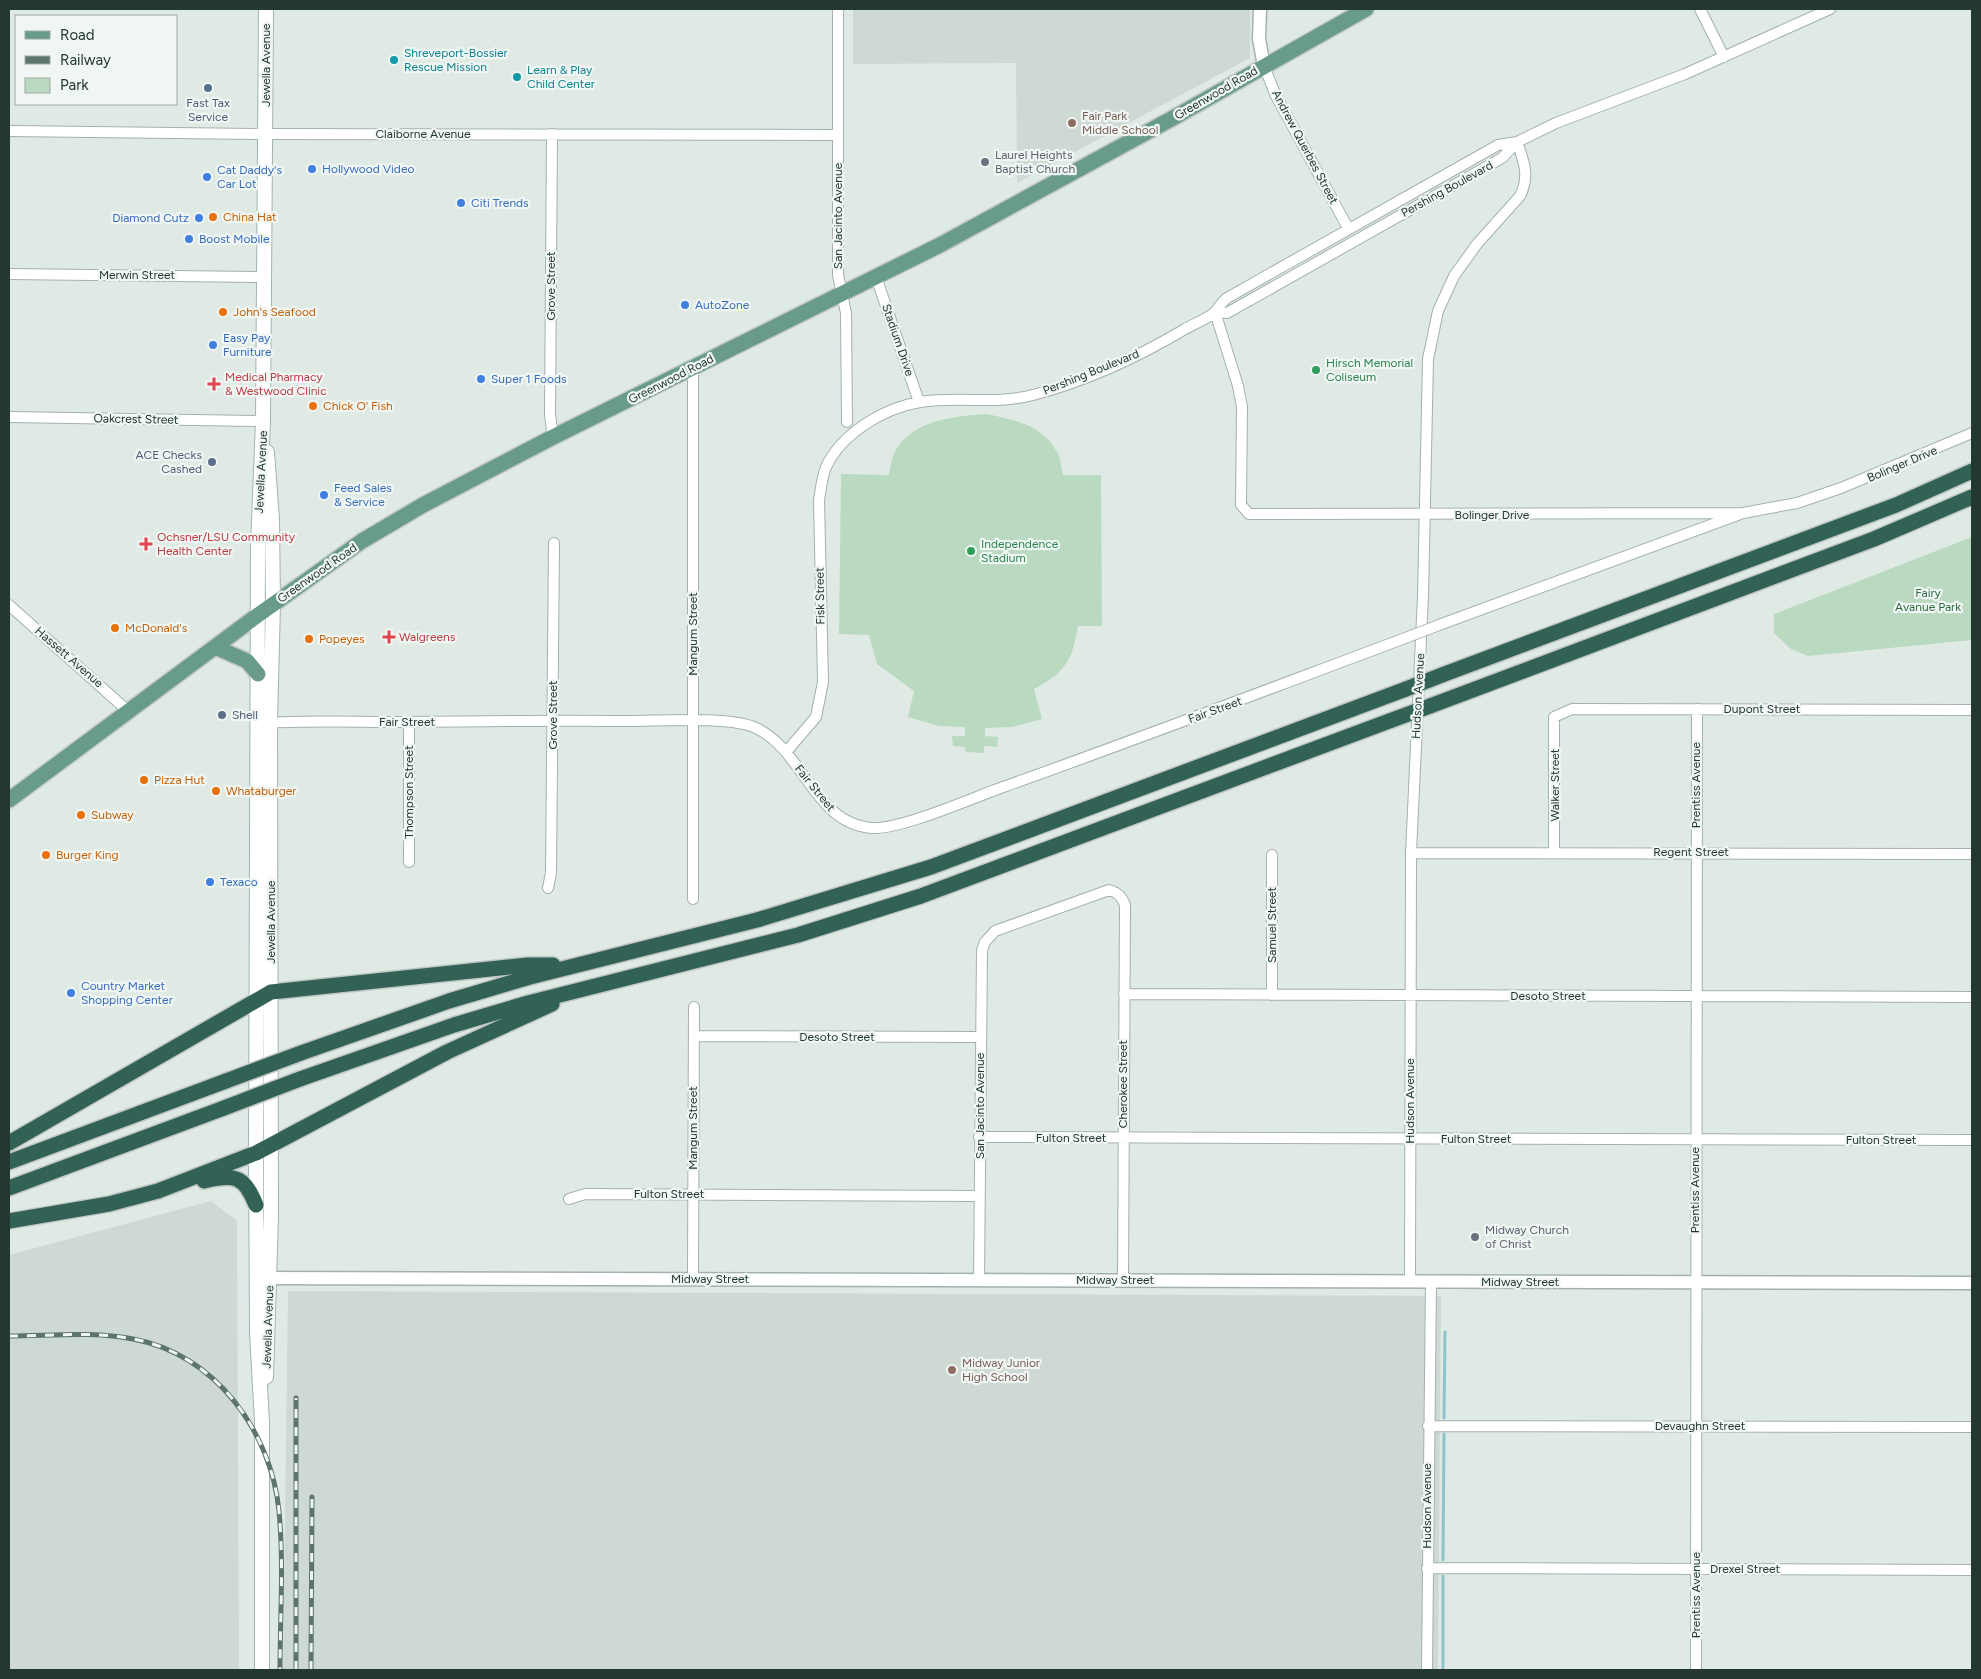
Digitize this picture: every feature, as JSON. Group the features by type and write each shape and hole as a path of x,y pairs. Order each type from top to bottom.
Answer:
{"highway":[{"path":"9,1162 300,1053 449,1001 572,965 757,920 913,873 1896,505 1972,471"},
{"path":"9,1188 454,1025 588,988 798,934 921,896 1874,539 1972,498"},
{"path":"9,1143 163,1056 271,992 528,965 572,965"},
{"path":"158,1191 256,1153 447,1052 588,988"},
{"path":"9,1221 109,1204 158,1191 233,1176 248,1187 256,1205"}],"main road":[{"name":"Jewella Avenue","path":"262,1670 264,1278 271,1145 271,992 264,723 258,674 259,487 263,421 265,276 266,9"},
{"name":"Greenwood Road","path":"9,800 272,604 375,533 423,505 553,437 876,278 1036,194 1366,9"},
{"name":"Jewella Avenue","path":"263,421 269,459 272,604 264,723 256,1000 256,1205 264,1278"},
{"path":"215,647 246,661 258,674"}],"street":[{"name":"San Jacinto Avenue","path":"838,9 838,275 844,293 846,312 848,422"},
{"path":"1260,9 1259,39 1264,66"},
{"path":"1700,9 1724,57"},
{"name":"Pershing Boulevard","path":"848,438 857,430 884,414 919,402 954,400 996,402 1034,395 1077,381 1126,360 1215,312 1227,298 1348,228 1498,145 1517,142 1556,123 1685,74 1830,9"},
{"name":"Andrew Querbes Street","path":"1264,66 1276,96 1348,228"},
{"name":"Claiborne Avenue","path":"9,131 265,134 838,135"},
{"name":"Grove Street","path":"552,134 550,416 553,437"},
{"name":"Pershing Boulevard","path":"1215,312 1227,313 1502,158 1517,142"},
{"name":"Hudson Avenue","path":"1410,1281 1411,853 1423,596 1428,360 1434,324 1444,297 1463,262 1520,196 1524,187 1526,167 1517,142"},
{"name":"Merwin Street","path":"9,274 265,276"},
{"name":"Stadium Drive","path":"876,278 919,402"},
{"name":"Bolinger Drive","path":"1215,312 1238,386 1242,407 1241,505 1243,510 1249,514 1425,516 1743,513"},
{"name":"Mangum Street","path":"693,368 693,899"},
{"name":"Oakcrest Street","path":"9,417 263,421"},
{"name":"Bolinger Drive","path":"1439,625 1743,513 1819,496 1922,456 1972,433"},
{"name":"Fisk Street","path":"787,751 816,716 822,682 820,495 826,468 848,438"},
{"name":"Grove Street","path":"548,888 552,873 554,542"},
{"name":"Hassett Avenue","path":"9,605 128,710"},
{"name":"Fair Street","path":"264,723 552,720 724,722 755,728 787,751 819,797 837,815 867,827 898,824 1213,711 1439,625"},
{"name":"Dupont Street","path":"1554,717 1572,709 1972,710"},
{"name":"Prentiss Avenue","path":"1696,1670 1697,709"},
{"name":"Walker Street","path":"1554,717 1554,852"},
{"name":"Thompson Street","path":"408,862 409,722"},
{"name":"Regent Street","path":"1411,853 1696,852 1972,854"},
{"name":"Samuel Street","path":"1272,856 1272,995"},
{"name":"San Jacinto Avenue","path":"979,1280 982,950 990,935 1103,891 1116,892"},
{"name":"Cherokee Street","path":"1116,892 1125,905 1122,1138 1123,1280"},
{"name":"Desoto Street","path":"1124,994 1972,997"},
{"name":"Mangum Street","path":"693,1279 694,1007"},
{"name":"Desoto Street","path":"694,1036 980,1037"},
{"name":"Fulton Street","path":"980,1138 1972,1140"},
{"name":"Fulton Street","path":"569,1199 585,1194 980,1196"},
{"name":"Midway Street","path":"264,1278 1972,1283"},
{"name":"Hudson Avenue","path":"1427,1670 1428,1426 1431,1281"},
{"name":"Devaughn Street","path":"1428,1426 1972,1427"},
{"name":"Drexel Street","path":"1427,1568 1972,1570"}],"shaded area":[{"name":"Fair Park Middle School","path":"853,9 1250,9 1250,58 1017,183 1016,63 853,64"},
{"path":"211,1201 237,1221 239,1670 9,1670 9,1255"},
{"path":"288,1291 1441,1296 1438,1670 283,1670"}],"green space":[{"name":"Independence Stadium","path":"987,414 1027,425 1044,436 1058,455 1063,475 1101,475 1102,626 1078,626 1073,648 1066,664 1054,677 1034,689 1042,719 1012,727 985,728 985,736 998,737 997,747 984,746 984,753 966,752 965,747 953,746 952,736 965,736 965,727 939,726 908,717 914,691 877,664 869,635 839,634 841,474 889,475 893,456 900,444 921,427 933,422 961,416"},
{"name":"Fairy Avanue Park","path":"1972,537 1972,640 1808,656 1791,649 1774,633 1774,614"}],"waterway":[{"path":"1444,1418 1445,1332"},
{"path":"1443,1560 1444,1434"},
{"path":"1443,1576 1443,1670"}],"railway":[{"path":"9,1336 102,1335 133,1339 162,1347 189,1361 213,1379 234,1401 251,1425 264,1452 274,1481 279,1511 282,1571 280,1670"},
{"path":"296,1398 296,1670"},
{"path":"311,1670 312,1497"}],"place":[{"name":"Shreveport-Bossier Rescue Mission","path":"394,60"},
{"name":"Learn & Play Child Center","path":"517,77"},
{"name":"Fast Tax Service","path":"208,88"},
{"name":"Fair Park Middle School","path":"1072,123"},
{"name":"Laurel Heights Baptist Church","path":"985,162"},
{"name":"Hollywood Video","path":"312,169"},
{"name":"Cat Daddy's Car Lot","path":"207,177"},
{"name":"Citi Trends","path":"461,203"},
{"name":"China Hat","path":"213,217"},
{"name":"Diamond Cutz","path":"199,218"},
{"name":"Boost Mobile","path":"189,239"},
{"name":"AutoZone","path":"685,305"},
{"name":"John's Seafood","path":"223,312"},
{"name":"Easy Pay Furniture","path":"213,345"},
{"name":"Hirsch Memorial Coliseum","path":"1316,370"},
{"name":"Super 1 Foods","path":"481,379"},
{"name":"Medical Pharmacy & Westwood Clinic","path":"214,384"},
{"name":"Chick O' Fish","path":"313,406"},
{"name":"ACE Checks Cashed","path":"212,462"},
{"name":"Feed Sales & Service","path":"324,495"},
{"name":"Ochsner/LSU Community Health Center","path":"146,544"},
{"name":"Independence Stadium","path":"971,551"},
{"name":"McDonald's","path":"115,628"},
{"name":"Walgreens","path":"389,637"},
{"name":"Popeyes","path":"309,639"},
{"name":"Shell","path":"222,715"},
{"name":"Pizza Hut","path":"144,780"},
{"name":"Whataburger","path":"216,791"},
{"name":"Subway","path":"81,815"},
{"name":"Burger King","path":"46,855"},
{"name":"Texaco","path":"210,882"},
{"name":"Country Market Shopping Center","path":"71,993"},
{"name":"Midway Church of Christ","path":"1475,1237"},
{"name":"Midway Junior High School","path":"952,1370"}]}
